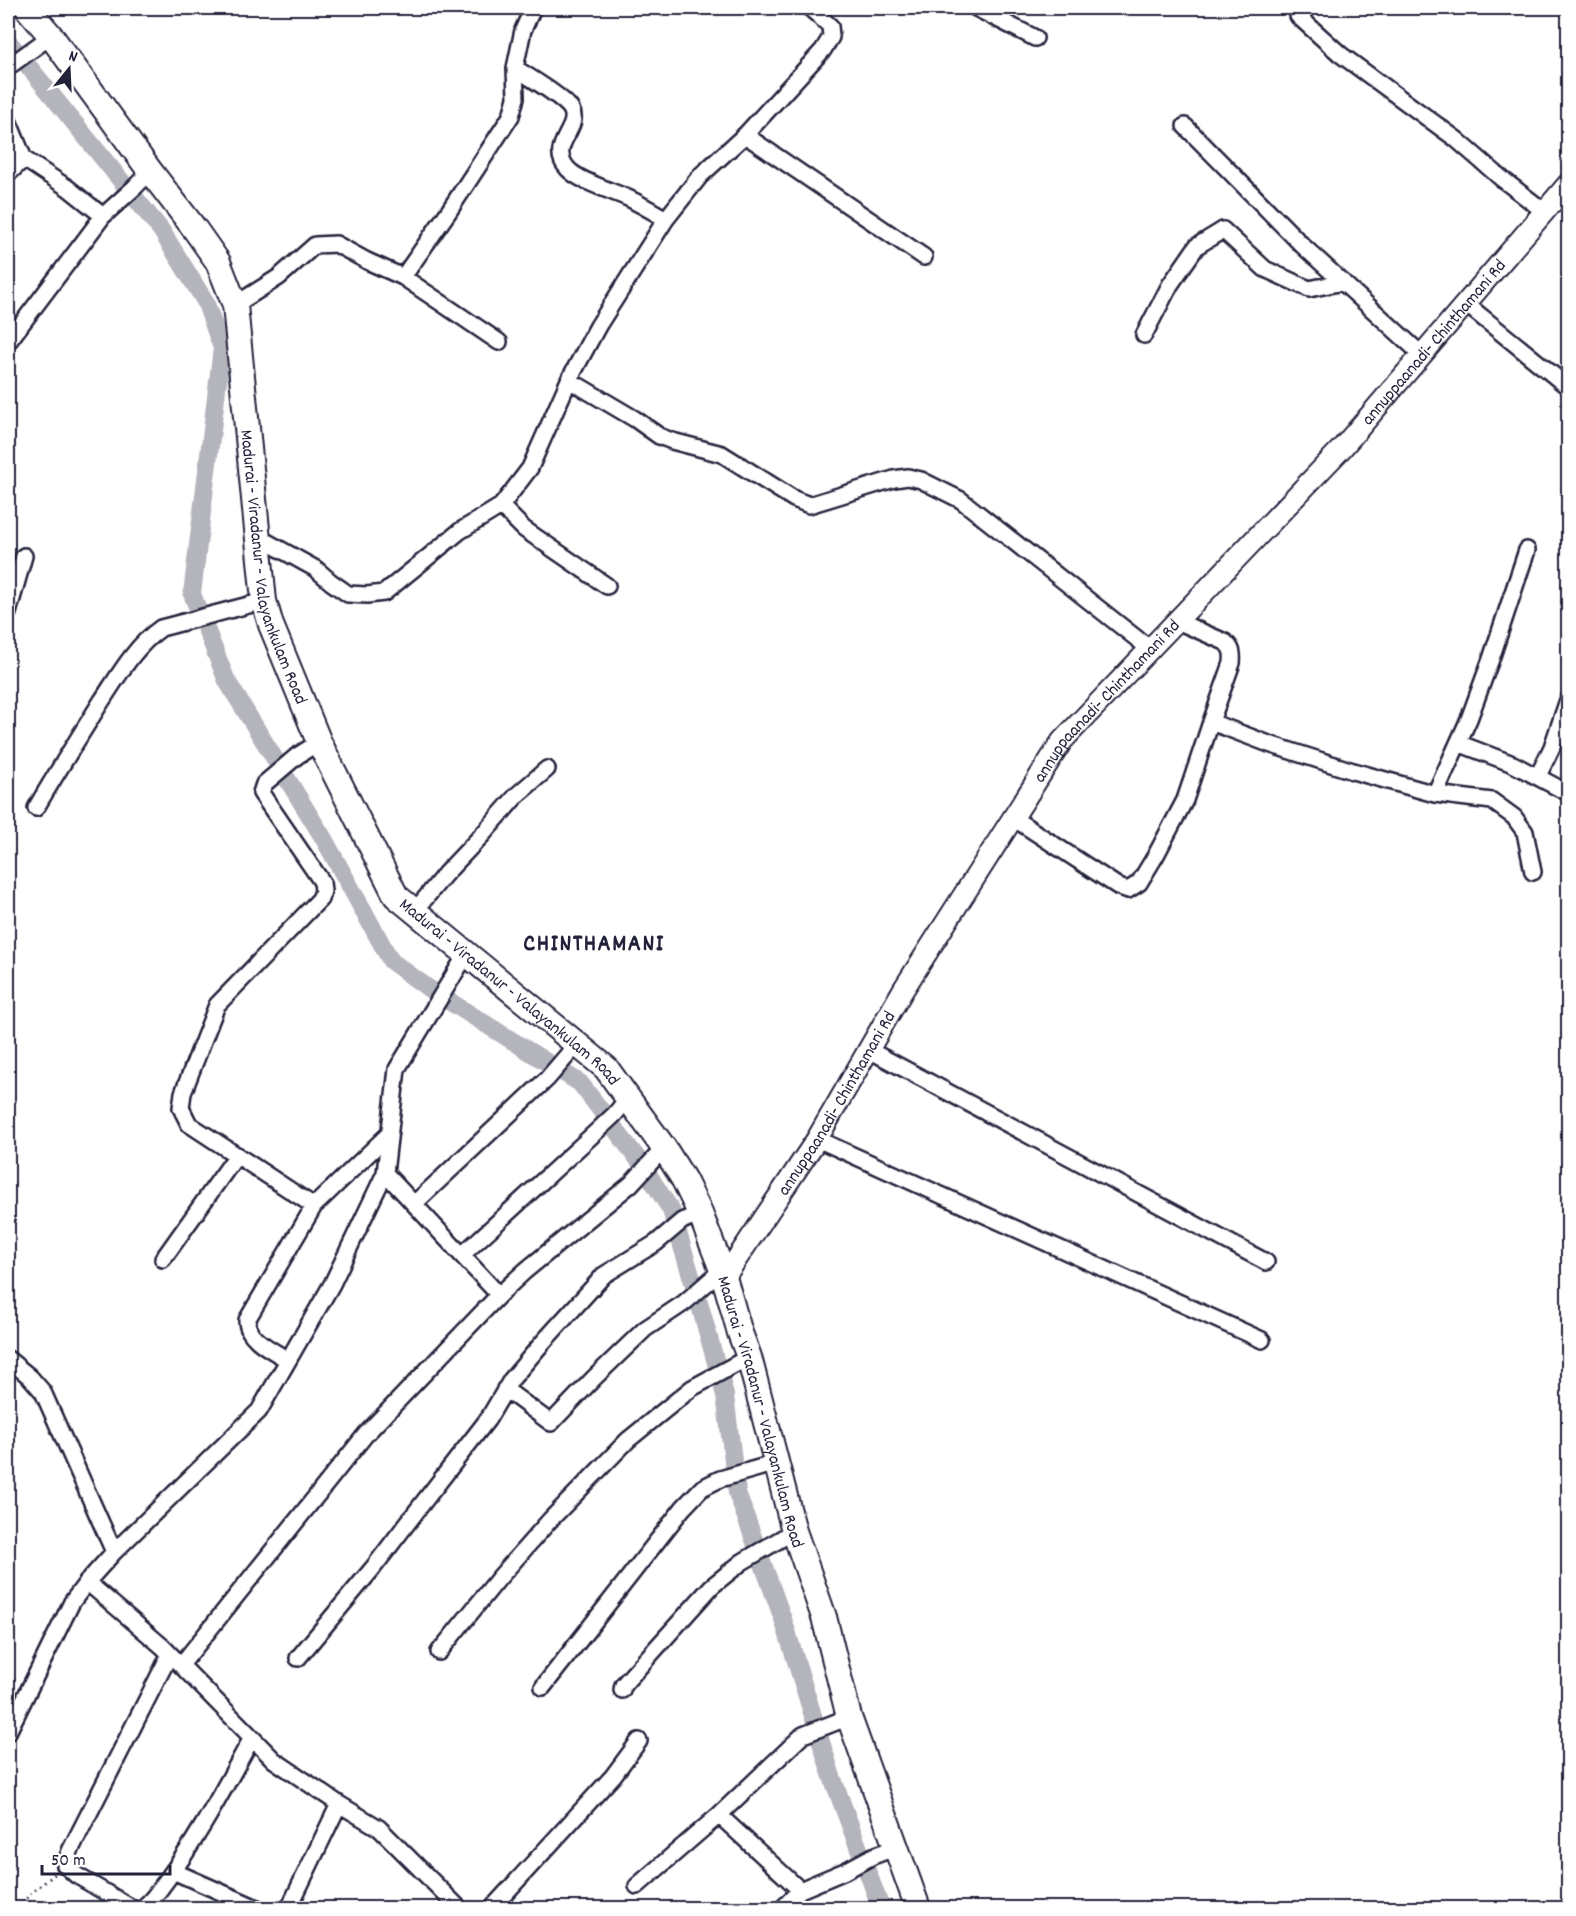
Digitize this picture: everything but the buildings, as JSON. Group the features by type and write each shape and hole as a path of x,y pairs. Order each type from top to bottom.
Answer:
{"main road":[{"name":"Madurai - Viradanur - Valayankulam Road","path":"27,8 43,43 142,179 194,228 218,262 236,305 258,537 253,603 271,625 319,742 396,896 467,953 571,1052 606,1068 621,1106 659,1155 684,1180 691,1217 717,1278 776,1463 794,1531 824,1617 849,1717 918,1908"}],"street":[{"path":"403,277 511,116 516,98 515,68 524,30 533,8"},
{"path":"258,537 316,568 348,594 384,593 460,531 501,506 530,468 569,380 598,326 666,219 700,176 745,135 823,50 831,37 830,26 810,8"},
{"path":"976,8 1035,38"},
{"path":"1299,16 1340,54 1456,139 1545,212"},
{"path":"8,67 43,43"},
{"path":"515,68 565,103 572,111 573,122 561,145 560,155 568,169 589,182 666,219"},
{"path":"8,120 24,159 68,188 103,216"},
{"path":"1185,126 1303,246 1422,355"},
{"path":"745,135 924,257"},
{"path":"8,174 24,159"},
{"path":"8,342 103,216 142,179"},
{"name":"annuppaanadi- Chinthamani Rd","path":"717,1278 817,1139 903,990 1062,741 1342,448 1569,184"},
{"path":"1144,335 1170,285 1197,246 1223,230 1265,269 1309,289 1342,282"},
{"path":"236,305 279,277 315,245 336,244 403,277 499,342"},
{"path":"1466,304 1569,387"},
{"path":"569,380 659,436 722,454 794,499 809,505 894,478 908,477 921,480 961,500 1150,649"},
{"path":"501,506 524,529 607,586"},
{"path":"1435,794 1469,719 1527,550"},
{"path":"8,613 24,556"},
{"path":"36,808 134,651 148,637 161,628 253,603"},
{"path":"1013,818 1119,888 1128,890 1139,883 1185,800 1232,663 1231,648 1225,642 1177,621"},
{"path":"1538,776 1568,707"},
{"path":"1211,722 1269,744 1353,771 1435,794 1492,801 1514,817 1525,831 1533,872"},
{"path":"314,1206 189,1124 181,1108 183,1094 217,1005 320,899 323,891 322,882 261,793 264,784 297,756 319,742"},
{"path":"1458,743 1513,764 1569,793"},
{"path":"415,911 445,874 517,795 547,769"},
{"path":"8,1732 72,1602 87,1582 114,1552 259,1410 332,1284 385,1173 398,1069 467,953"},
{"path":"869,1050 1266,1262"},
{"path":"414,1204 547,1079 571,1052"},
{"path":"462,1255 621,1106"},
{"path":"288,1360 252,1335 247,1327 247,1320 314,1206 390,1133"},
{"path":"817,1139 1263,1340"},
{"path":"163,1259 237,1155"},
{"path":"132,1908 76,1875 65,1865 70,1851 176,1660 366,1434 499,1295 631,1184 659,1155"},
{"path":"385,1173 499,1295"},
{"path":"298,1658 373,1568 488,1419 511,1380 531,1356 604,1275 656,1243 691,1217"},
{"path":"505,1389 552,1423 645,1329 717,1278"},
{"path":"8,1359 30,1377 43,1392 114,1552"},
{"path":"439,1652 550,1520 628,1440 692,1389 742,1361"},
{"path":"543,1687 683,1508 702,1488 720,1479 776,1463"},
{"path":"622,1690 623,1685 712,1586 742,1562 794,1531"},
{"path":"87,1582 176,1660 274,1760 379,1828 459,1908"},
{"path":"637,1886 719,1815 803,1735 849,1717"},
{"path":"142,1908 149,1904 197,1835 252,1738"},
{"path":"492,1908 613,1776 639,1741"},
{"path":"289,1908 339,1804"},
{"path":"719,1815 800,1890"},
{"path":"783,1908 800,1890 897,1847"},
{"path":"173,1871 238,1905 257,1908"}],"path":[{"path":"19,1908 31,1893 65,1865"}],"waterway":[{"path":"8,41 161,230 205,301 222,348 192,594 227,681 324,839 391,961 428,988 580,1083 641,1163 671,1210 725,1395 737,1493 783,1619 831,1774 881,1908"}],"district":[{"name":"CHINTHAMANI","path":"594,942"}]}
